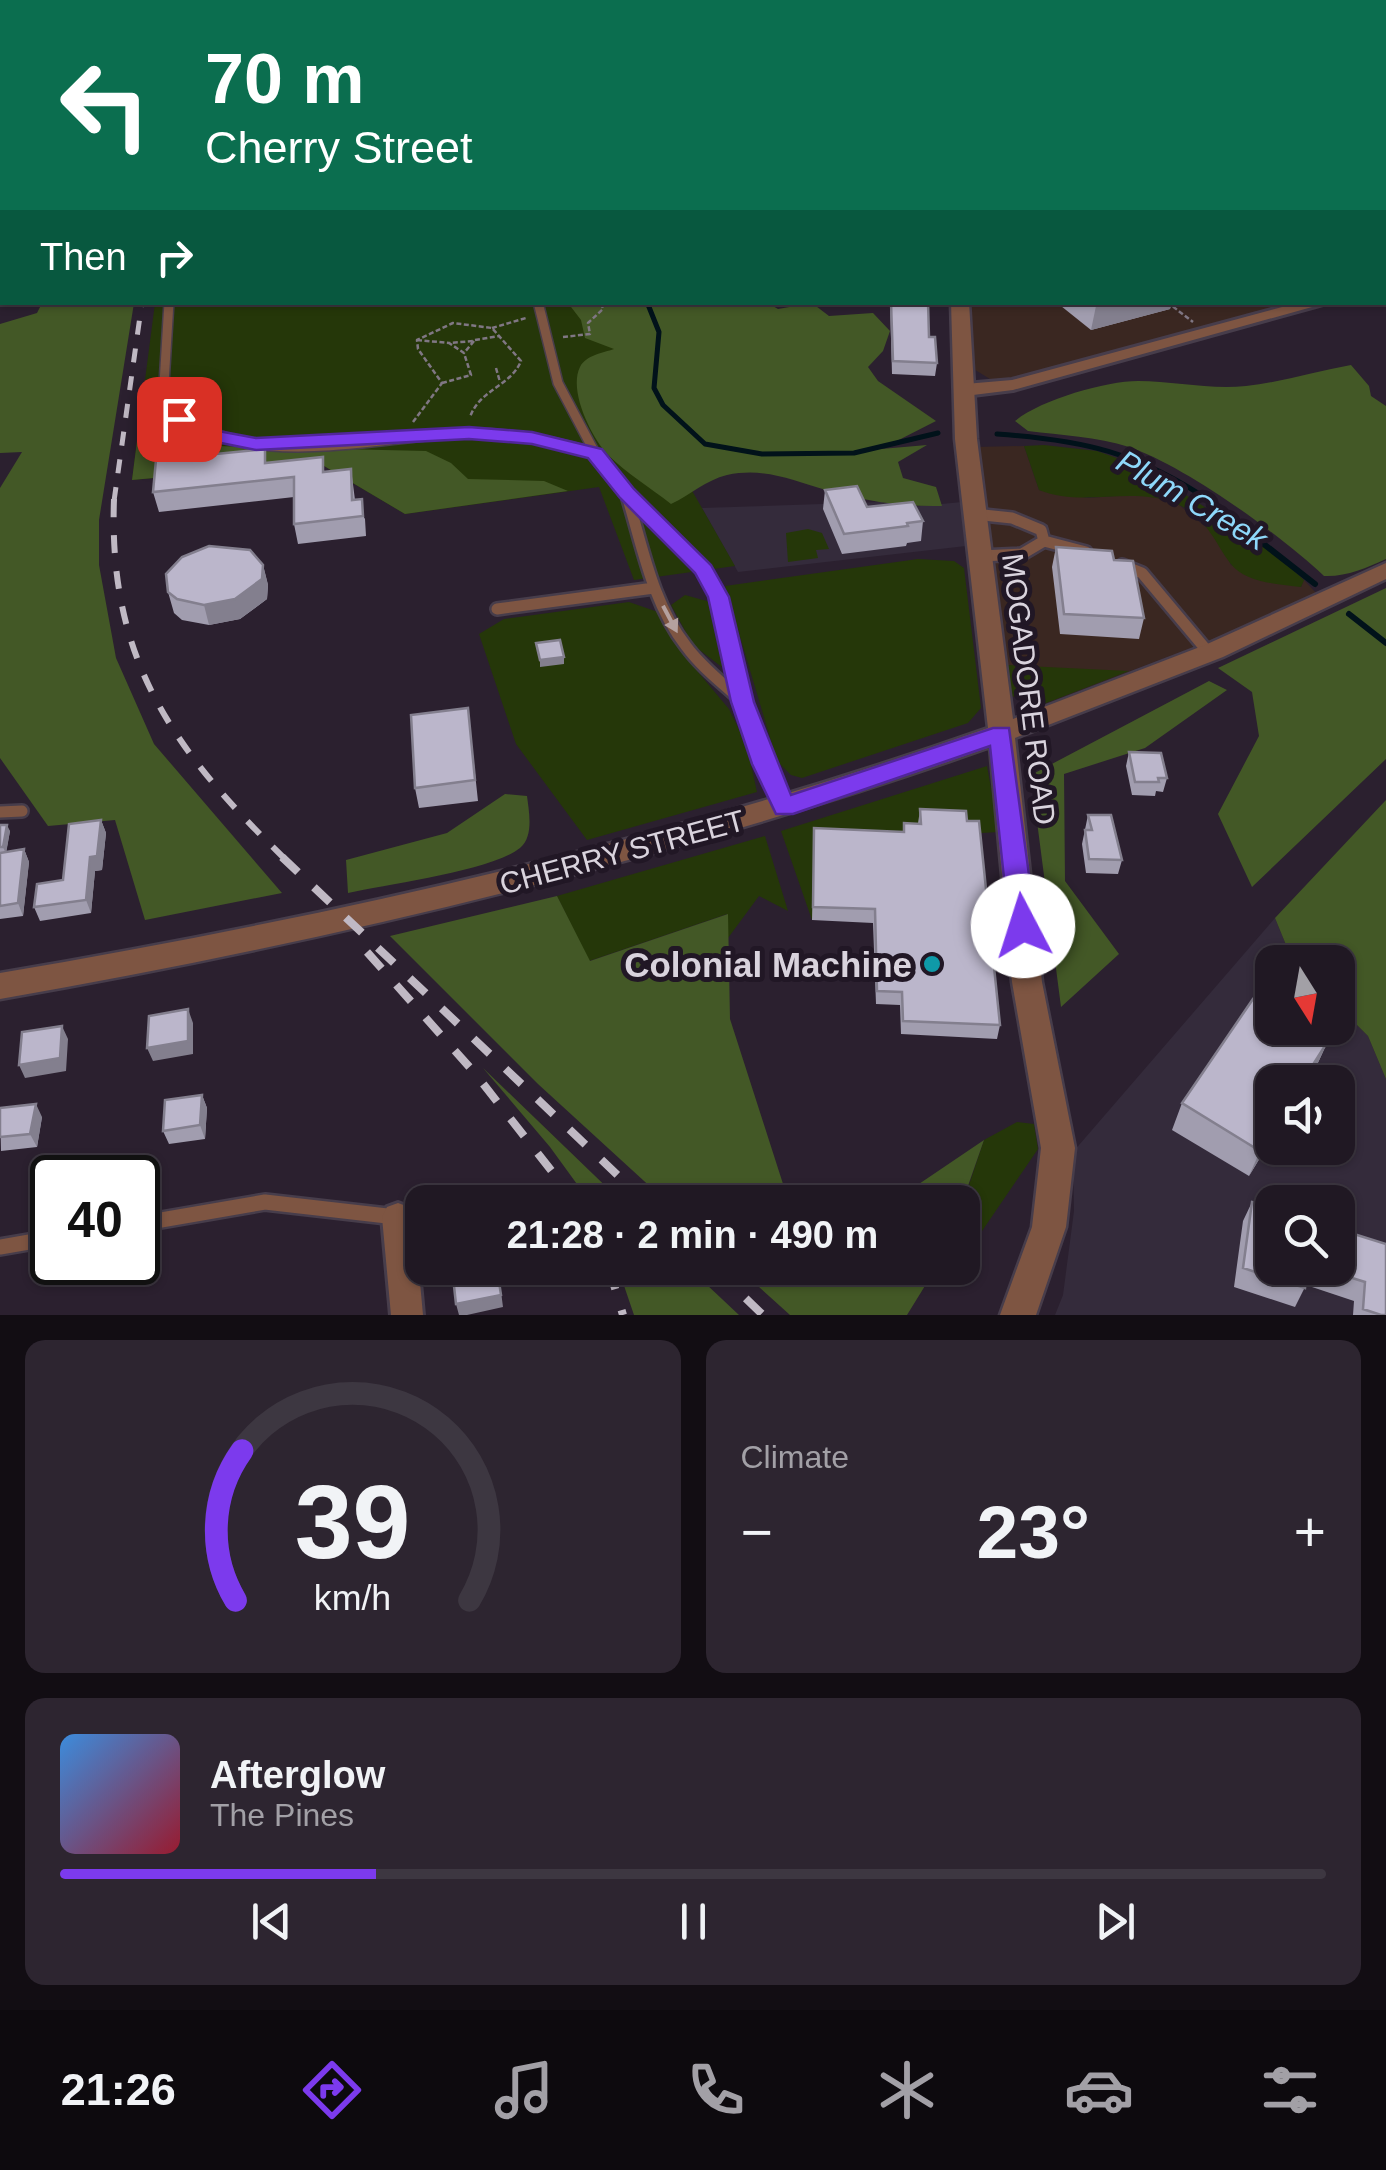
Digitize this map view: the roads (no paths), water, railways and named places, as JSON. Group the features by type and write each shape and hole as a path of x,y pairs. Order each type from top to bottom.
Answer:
{"street":[{"name":"MOGADORE ROAD","path":"960,305 974,514 1027,982 1058,1167 1049,1227 1026,1312"},
{"path":"965,390 1013,385 1311,305"},
{"name":"CHERRY STREET","path":"0,986 198,952 430,902 600,860 784,807 1001,734 1209,653 1386,570"},
{"path":"398,1218 407,1315"}],"lane":[{"path":"169,305 163,400 193,428 232,441 270,444 469,433 532,438 595,454"},
{"path":"539,305 558,383 595,454 627,494 704,570 724,615 743,702 784,807"},
{"path":"627,494 654,588 687,648 743,702"},
{"path":"974,514 1029,522 1042,530 1044,542"},
{"path":"980,556 1018,556 1035,551 1044,542"},
{"path":"1044,542 1102,556"},
{"path":"1115,562 1142,573 1209,653"},
{"path":"498,610 654,588"},
{"path":"0,812 22,811"},
{"path":"160,1220 265,1202 398,1218"},
{"path":"0,1247 30,1242"}],"waterway":[{"name":"Plum Creek","path":"648,305 659,332 654,388 663,405 705,444 762,454 854,453 938,433"},
{"name":"Plum Creek","path":"997,434 1056,440 1108,451 1158,471 1210,501"},
{"name":"Plum Creek","path":"1206,499 1315,584"},
{"name":"Plum Creek","path":"1349,614 1386,643"}],"railway":[{"path":"114,501 142,305"},
{"path":"114,501 115,556 122,608 136,655 155,698 210,779 285,859"},
{"path":"282,857 628,1185"},
{"path":"367,952 473,1071 563,1185"},
{"path":"614,1285 623,1315"},
{"path":"732,1285 763,1315"}],"place":[{"name":"Colonial Machine","path":"932,964"}]}
